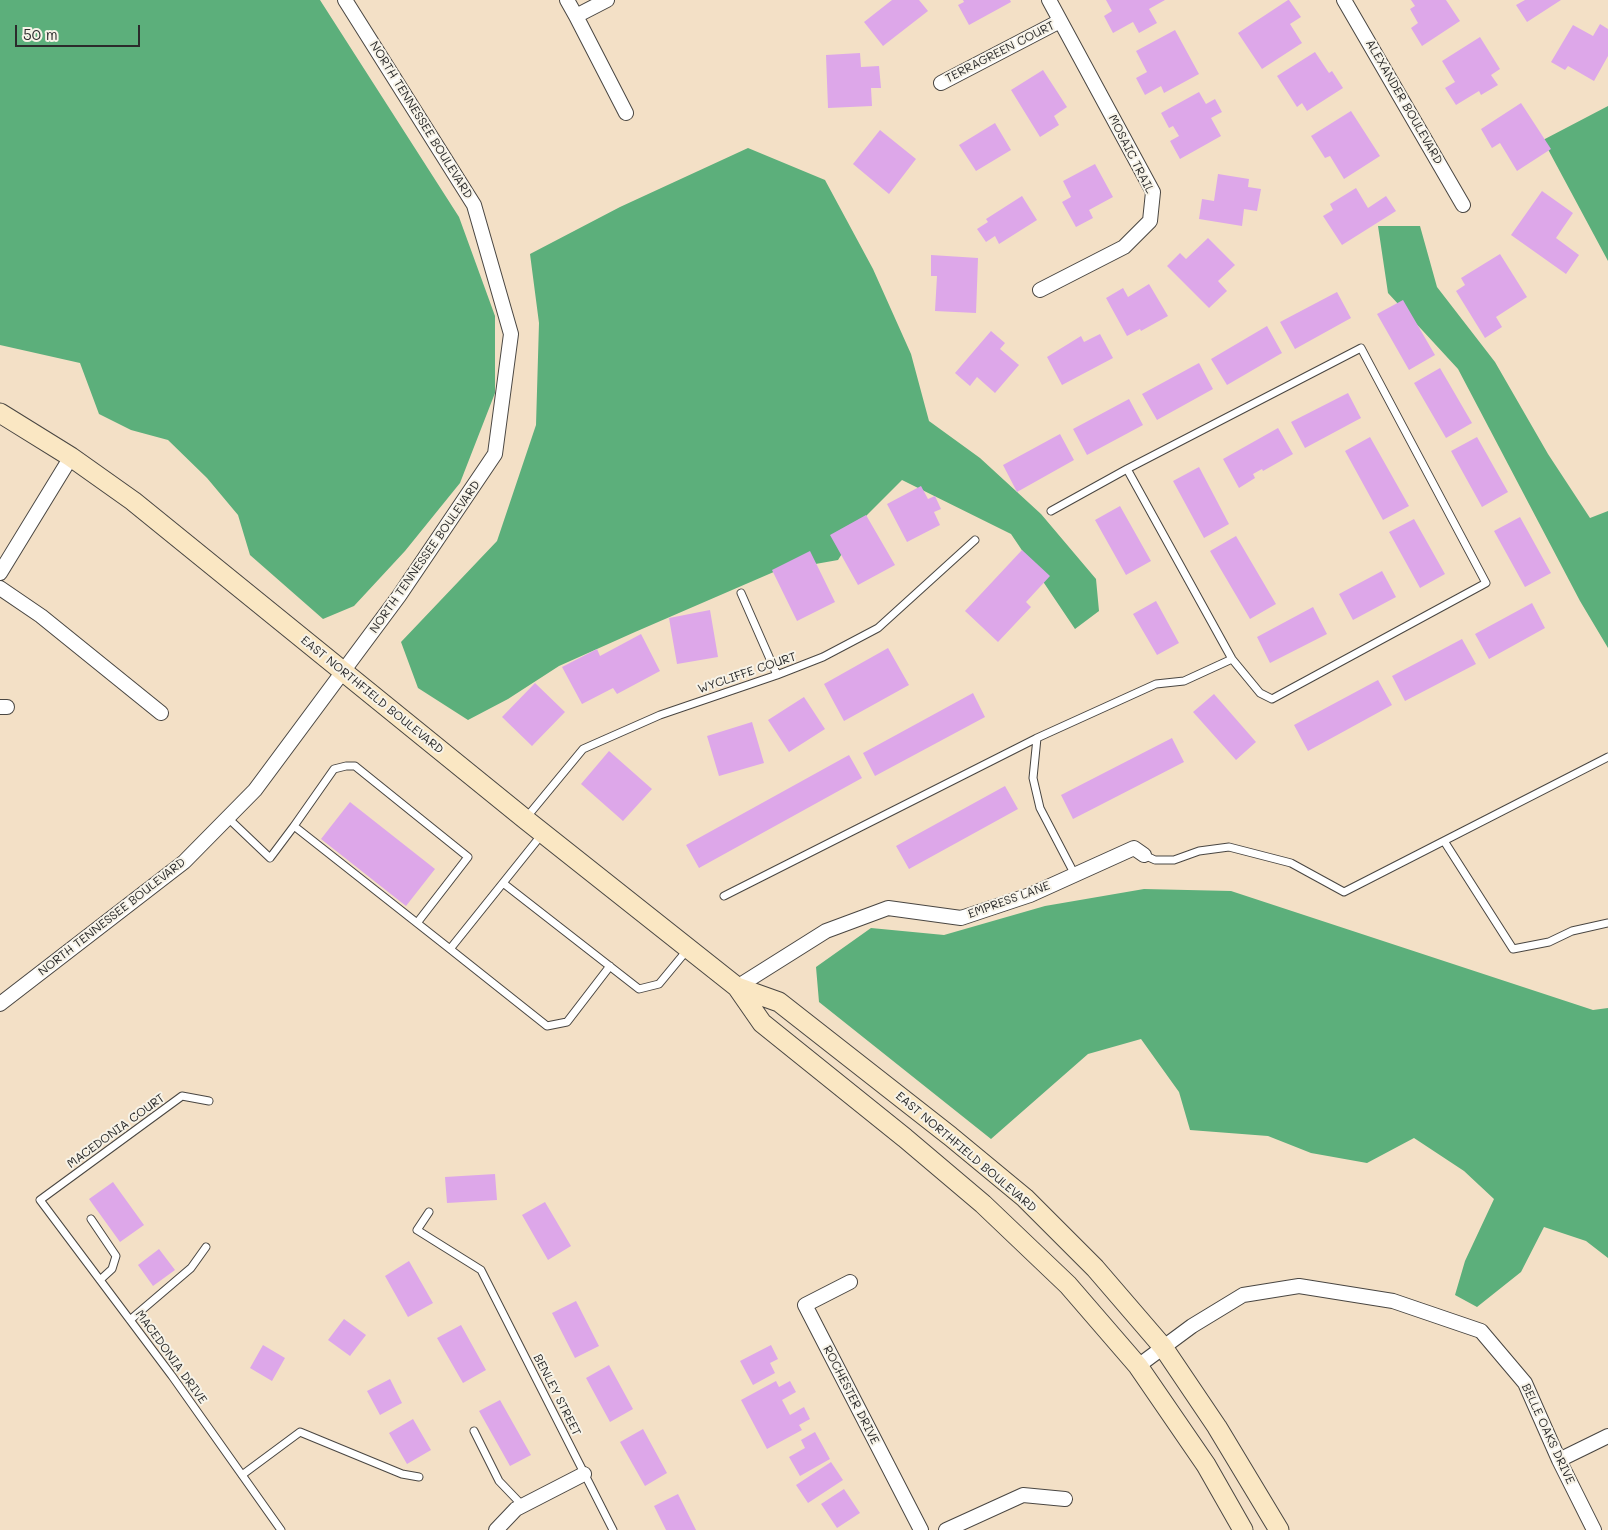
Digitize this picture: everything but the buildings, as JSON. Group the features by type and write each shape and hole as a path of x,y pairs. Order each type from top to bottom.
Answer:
{"main road":[{"name":"EAST NORTHFIELD BOULEVARD","path":"0,413 71,457 133,501 525,819 737,987 762,1023 905,1138 983,1204 1068,1285 1138,1366 1206,1465 1242,1530"},
{"name":"EAST NORTHFIELD BOULEVARD","path":"737,987 780,1002 943,1130 1025,1198 1095,1268 1163,1347 1218,1427 1279,1530"}],"street":[{"name":"NORTH TENNESSEE BOULEVARD","path":"0,1004 184,862 255,790 399,596 495,454 511,334 474,205 345,0"},
{"path":"567,0 626,113"},
{"path":"576,16 607,0"},
{"name":"MOSAIC TRAIL","path":"1040,290 1124,247 1150,222 1153,192 1049,0"},
{"name":"ALEXANDER BOULEVARD","path":"1344,0 1463,205"},
{"name":"TERRAGREEN COURT","path":"941,83 1060,21"},
{"path":"0,573 71,457"},
{"path":"0,588 41,616 161,713"},
{"name":"EMPRESS LANE","path":"737,987 826,931 888,908 961,918 1030,895 1134,848 1144,854"},
{"name":"ROCHESTER DRIVE","path":"850,1282 805,1305 921,1530"},
{"name":"BELLE OAKS DRIVE","path":"1138,1366 1192,1326 1243,1295 1299,1286 1393,1302 1481,1331 1525,1383 1559,1460 1594,1530"},
{"path":"1559,1460 1608,1436"},
{"path":"496,1530 522,1505 584,1474"},
{"path":"946,1530 1023,1496 1065,1498"}],"lane":[{"path":"1051,511 1126,469 1361,348 1486,583 1272,699 1260,694 1232,659 1126,469"},
{"name":"WYCLIFFE COURT","path":"525,819 583,749 660,714 777,675 823,657 878,628 975,540"},
{"path":"741,593 777,675"},
{"path":"724,896 1037,738 1156,684 1184,681 1232,659"},
{"path":"1037,738 1033,778 1040,808 1075,875"},
{"path":"1144,854 1155,860 1174,860 1199,851 1229,847 1291,862 1344,892 1608,757"},
{"path":"228,818 270,858 334,769 355,766 468,858 417,923"},
{"path":"294,826 547,1026 567,1022 610,966"},
{"path":"450,948 543,833"},
{"path":"1444,841 1514,949 1549,942 1572,931 1608,923"},
{"path":"503,882 639,989 659,984 688,949"},
{"name":"MACEDONIA COURT","path":"40,1200 182,1096 209,1101"},
{"name":"MACEDONIA DRIVE","path":"40,1200 172,1376 281,1530"},
{"name":"BENLEY STREET","path":"429,1212 417,1230 482,1270 613,1530"},
{"path":"91,1219 116,1256 112,1269 100,1280"},
{"path":"130,1320 191,1268 206,1247"},
{"path":"474,1431 499,1481 522,1505"},
{"path":"242,1475 300,1432 402,1474 419,1477"}],"green space":[{"path":"0,0 320,0 459,217 495,316 495,393 460,483 405,551 354,606 323,619 250,555 238,515 207,478 168,440 131,430 99,414 80,363 0,345"},
{"path":"1608,106 1608,261 1543,140"},
{"path":"748,148 825,180 873,269 911,354 929,421 980,458 1041,514 1096,579 1099,611 1075,629 1011,534 902,480 866,516 838,560 776,571 559,666 508,699 468,720 418,688 401,642 497,541 536,425 539,323 530,254 620,207"},
{"path":"1378,226 1420,226 1437,287 1495,362 1548,454 1590,518 1608,511 1608,648 1580,601 1458,369 1388,293"},
{"path":"1144,889 1231,891 1593,1010 1608,1008 1608,1258 1586,1241 1544,1227 1521,1272 1477,1307 1455,1295 1465,1261 1494,1199 1464,1171 1414,1138 1367,1163 1311,1153 1268,1136 1190,1130 1179,1092 1141,1039 1088,1054 991,1139 819,1002 816,967 871,928 944,935 1045,906"}]}
